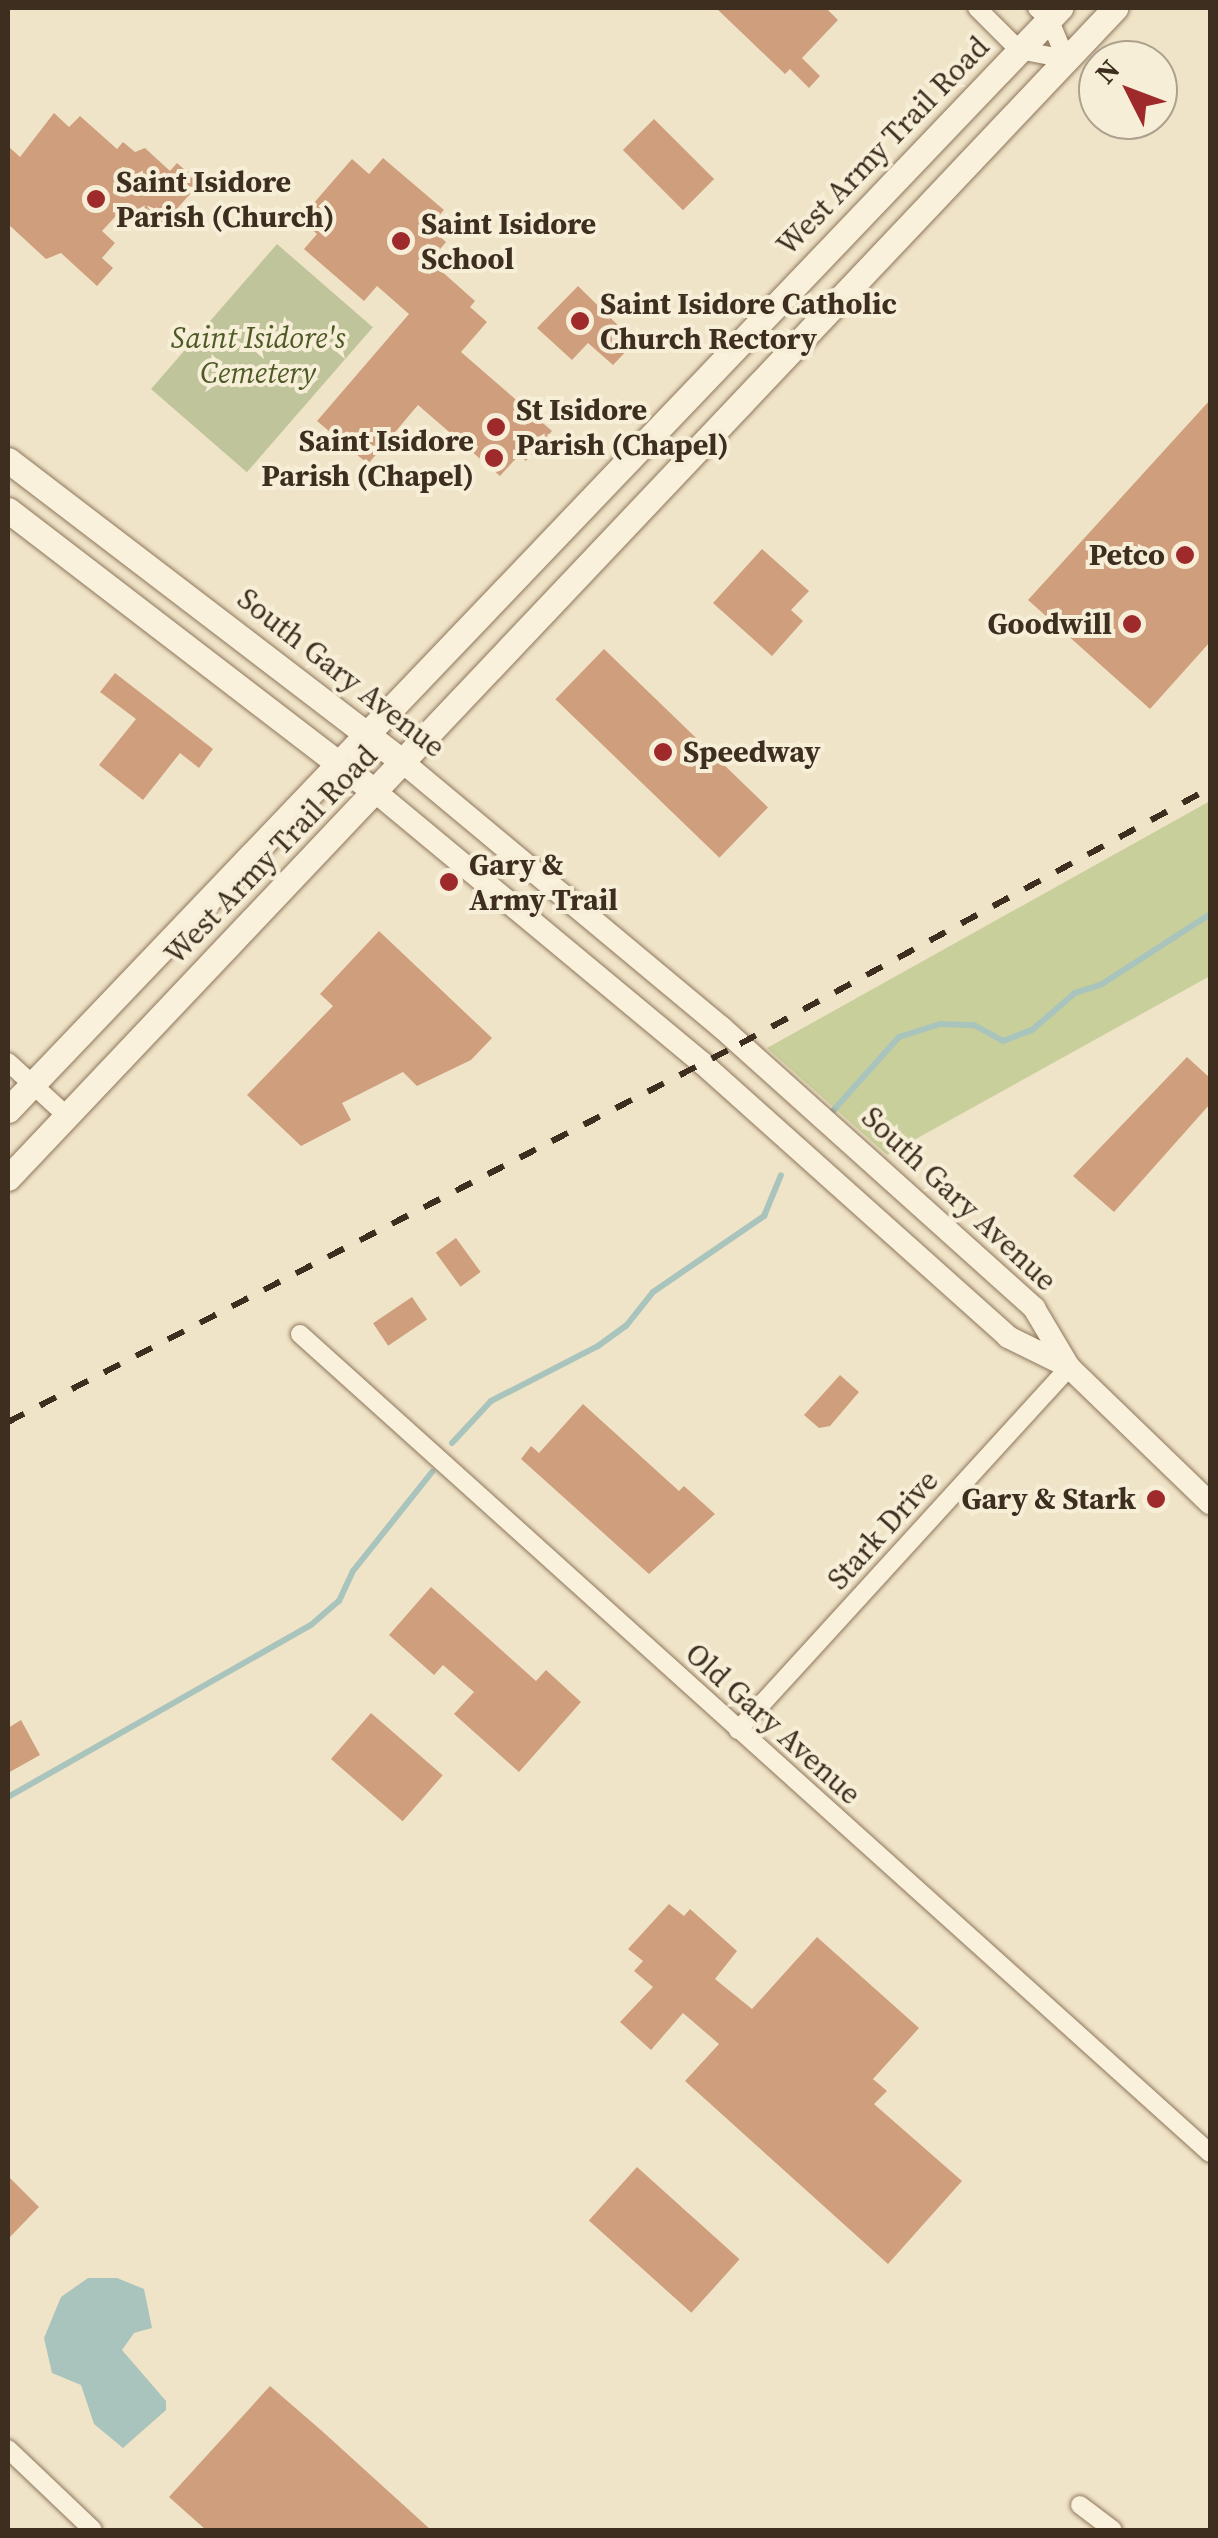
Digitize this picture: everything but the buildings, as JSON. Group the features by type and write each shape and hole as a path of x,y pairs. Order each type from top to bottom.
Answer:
{"main road":[{"name":"West Army Trail Road","path":"8,1178 377,793 1115,8"},
{"name":"West Army Trail Road","path":"8,1110 336,759 1019,50 1048,11"},
{"name":"South Gary Avenue","path":"8,460 365,729 404,763"},
{"path":"8,510 377,793"}],"street":[{"path":"976,8 1019,50 1066,59"},
{"path":"1048,11 1066,59"},
{"name":"South Gary Avenue","path":"404,763 721,1027 1006,1282 1034,1308 1069,1366"},
{"path":"377,793 702,1063 1008,1337 1069,1366 1210,1504"},
{"path":"8,1062 67,1116"},
{"name":"Old Gary Avenue","path":"300,1334 1210,2153"},
{"name":"Stark Drive","path":"738,1730 1069,1366"},
{"path":"8,2449 93,2530"},
{"path":"1080,2504 1113,2530"}],"green space":[{"name":"Saint Isidore's Cemetery","path":"277,244 373,327 247,472 151,389"},
{"path":"1210,801 1210,976 887,1155 767,1048"}],"water":[{"path":"88,2278 117,2278 144,2289 152,2328 134,2333 122,2350 166,2401 166,2410 123,2448 94,2424 81,2385 52,2373 44,2338 61,2297"}],"waterway":[{"path":"831,1113 899,1037 940,1024 974,1025 1003,1041 1032,1030 1075,993 1102,984 1210,914"},
{"path":"452,1443 491,1401 598,1346 626,1326 653,1292 764,1216 781,1175"},
{"path":"8,1797 311,1625 339,1601 353,1571 432,1472"}],"railway":[{"path":"8,1422 740,1044 1210,788"}],"place":[{"name":"Saint Isidore Parish (Church)","path":"96,199"},
{"name":"Saint Isidore School","path":"401,241"},
{"name":"Saint Isidore Catholic Church Rectory","path":"580,321"},
{"name":"St Isidore Parish (Chapel)","path":"496,427"},
{"name":"Saint Isidore Parish (Chapel)","path":"494,458"},
{"name":"Petco","path":"1185,555"},
{"name":"Goodwill","path":"1132,624"},
{"name":"Speedway","path":"663,752"},
{"name":"Gary & Army Trail","path":"449,882"},
{"name":"Gary & Stark","path":"1156,1499"}]}
